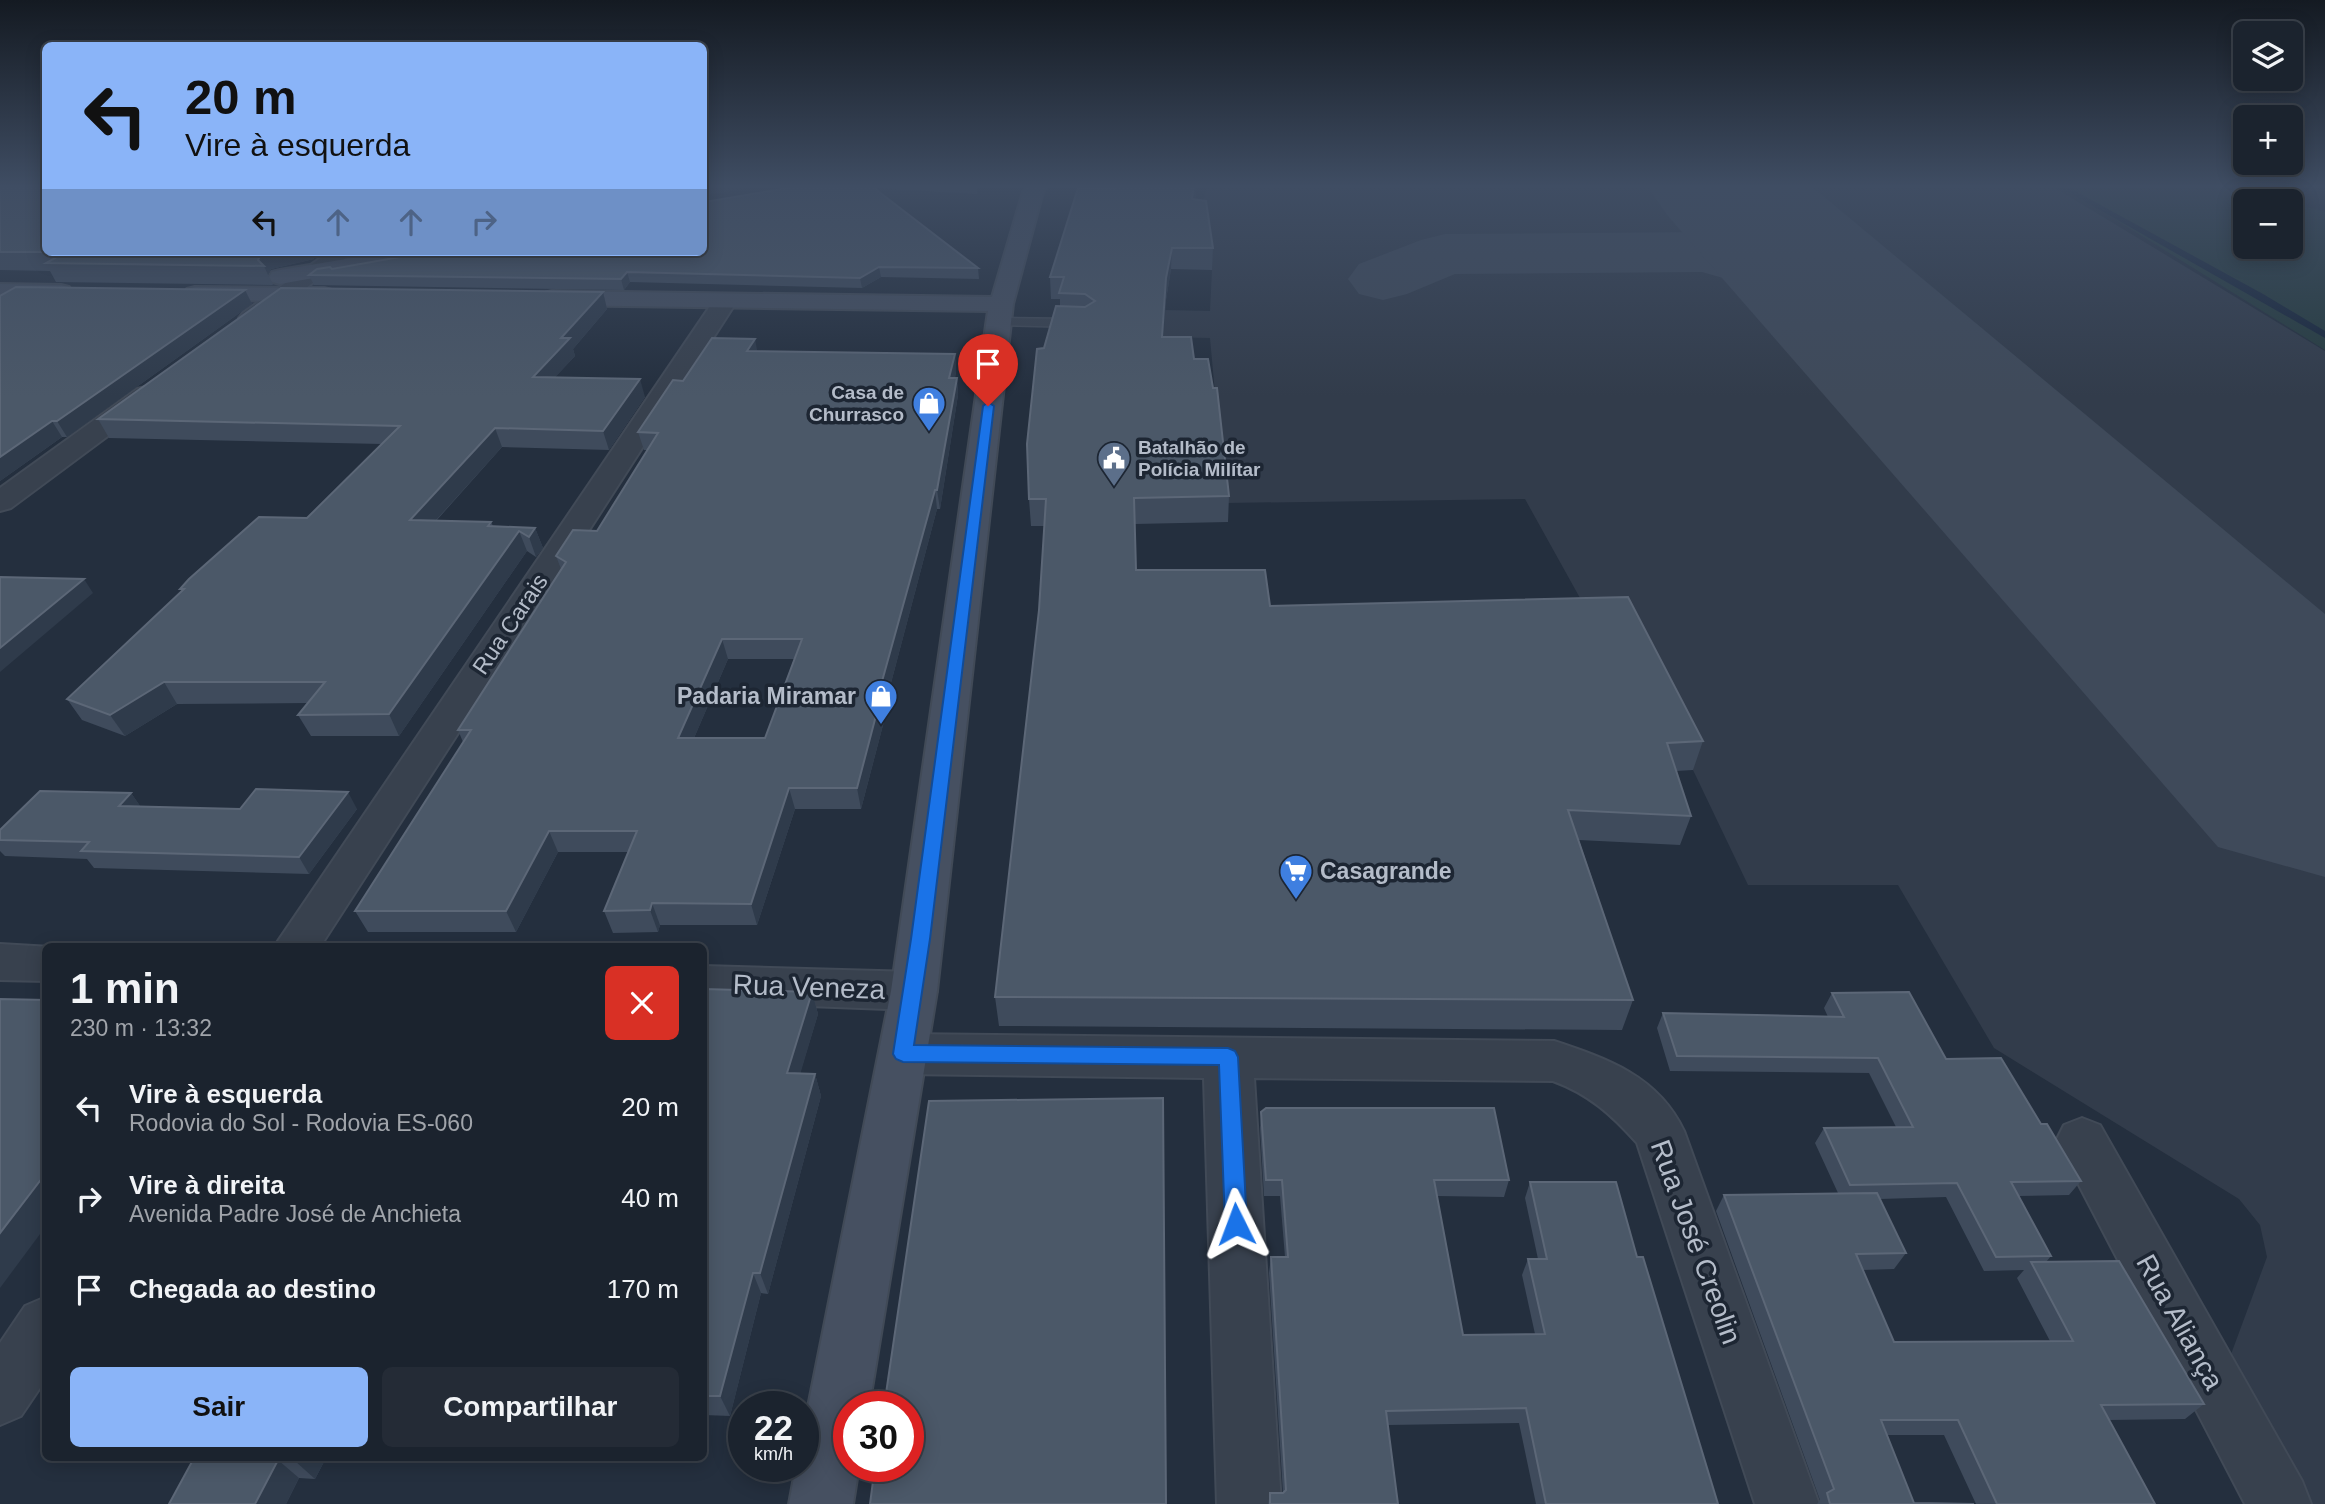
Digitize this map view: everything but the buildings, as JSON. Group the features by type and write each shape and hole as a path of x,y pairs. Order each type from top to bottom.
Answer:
{"main road":[{"path":"821,1504 914,990 1000,313 1016,255"},
{"path":"352,296 180,294 403,256"},
{"path":"4,293 79,292"},
{"path":"532,298 725,301 1000,313"}],"street":[{"path":"228,335 337,256"},
{"name":"Rua Carais","path":"299,943 725,301"},
{"path":"0,502 163,383"},
{"path":"0,962 42,963"},
{"name":"Rua Veneza","path":"707,984 914,990"},
{"name":"Rua José Creolin","path":"903,1054 1554,1062 1594,1075 1627,1097 1658,1131 1689,1213 1787,1504"},
{"path":"1228,1057 1249,1504"},
{"name":"Rua Aliança","path":"2081,1141 2279,1504"},
{"path":"0,1395 42,1332"}],"lane":[{"path":"1000,313 1086,323"}],"shaded area":[{"path":"1207,255 2166,255 2325,351 2325,1504 2301,1504 2220,1384 2267,1257 2260,1225 2239,1199 1994,1048 1898,885 1748,885 1693,770 1595,625 1525,499 1225,503 1210,338 1109,336 1164,310 1210,311 1212,270"}],"green space":[{"path":"2173,255 2303,259 2303,255 2325,255 2325,350"}],"waterway":[{"path":"2186,255 2325,335"}],"taxiway":[{"path":"1383,279 1442,255"},
{"path":"1717,255 1786,274 1847,309"}],"runway":[{"path":"1792,255 2325,775"}],"place":[{"name":"Casa de Churrasco","path":"929,433"},
{"name":"Batalhão de Polícia Milítar","path":"1114,488"},
{"name":"Padaria Miramar","path":"881,726"},
{"name":"Casagrande","path":"1296,901"}],"route":[{"path":"988,406 914,990 903,1054 1228,1057 1236,1224"}]}
